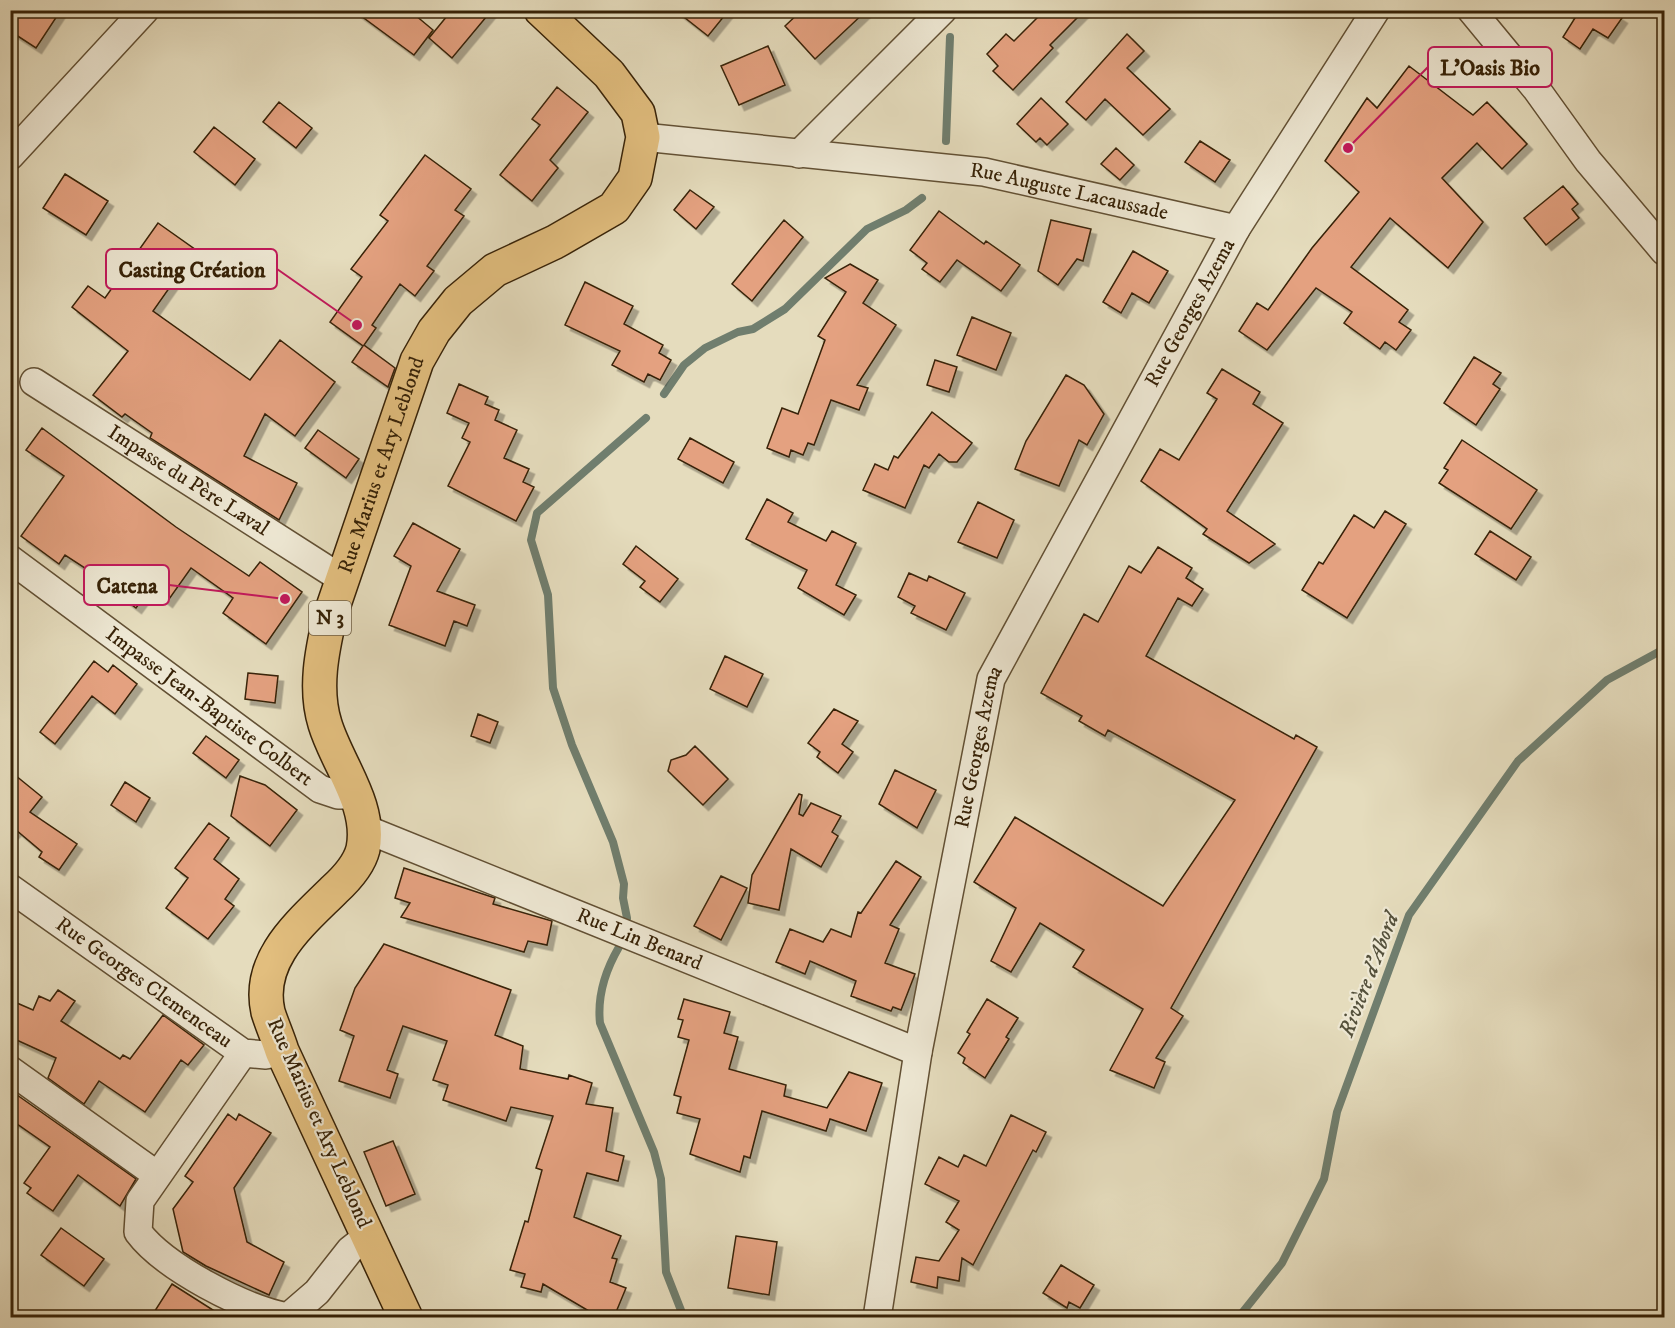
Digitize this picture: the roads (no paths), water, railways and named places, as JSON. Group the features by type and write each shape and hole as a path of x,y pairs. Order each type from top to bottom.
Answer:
{"main road":[{"name":"Rue Marius et Ary Leblond","path":"406,1317 282,1051 268,1011 267,987 272,964 284,942 355,866 363,850 363,828 355,795 324,724 320,690 321,654 342,579 417,361 434,331 458,301 495,270 555,242 614,208 635,178 643,137 638,113 609,74 541,10"}],"street":[{"path":"10,156 145,10"},
{"path":"799,154 943,10"},
{"path":"1236,229 1377,10"},
{"path":"1471,10 1538,90 1588,161 1665,251"},
{"name":"Rue Auguste Lacaussade","path":"643,137 984,172 1236,229"},
{"name":"Rue Georges Azema","path":"877,1317 918,1052 991,680 1236,229"},
{"name":"Impasse du Père Laval","path":"34,382 342,579"},
{"name":"Impasse Jean-Baptiste Colbert","path":"10,559 320,789 338,795 355,795"},
{"name":"Rue Lin Benard","path":"363,828 918,1052"},
{"name":"Rue Georges Clemenceau","path":"10,888 243,1053 266,1055 282,1051"},
{"path":"243,1053 140,1201 137,1212 138,1232 147,1244 187,1272 264,1313 288,1317 317,1292 350,1250 369,1235"},
{"path":"10,1070 157,1175"}],"waterway":[{"path":"946,141 950,37"},
{"path":"664,394 684,365 705,348 738,332 753,329 785,309 867,229 906,210 922,198"},
{"path":"627,918 623,898 624,884 613,842 572,745 553,688 548,595 531,540 537,513 646,418"},
{"name":"Rivière d'Abord","path":"1238,1318 1282,1263 1324,1179 1337,1112 1409,915 1518,761 1607,680 1664,649"},
{"path":"619,947 603,984 600,1023 654,1152 661,1179 666,1272 684,1318"}],"place":[{"name":"L'Oasis Bio","path":"1348,148"},
{"name":"Casting Création","path":"357,325"},
{"name":"Catena","path":"285,599"}]}
